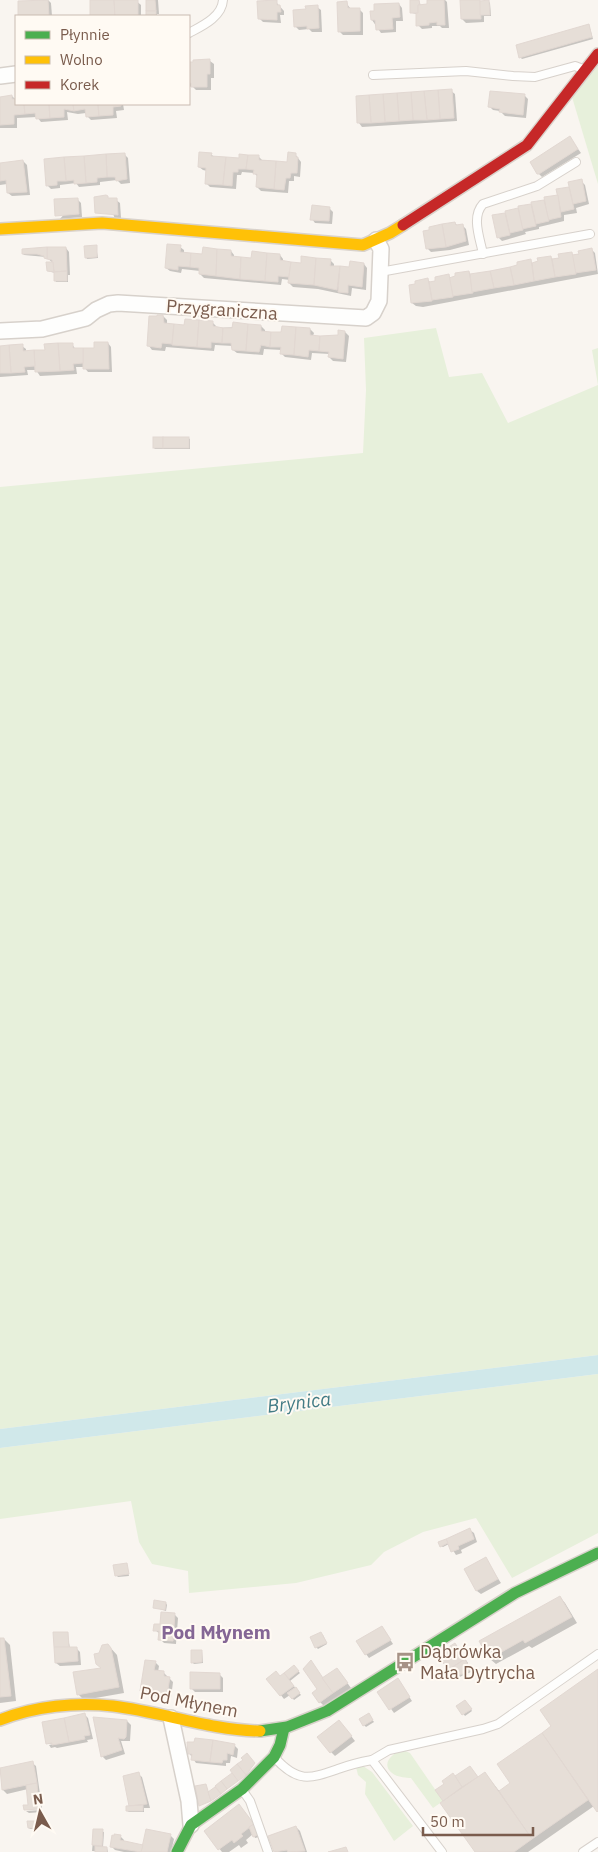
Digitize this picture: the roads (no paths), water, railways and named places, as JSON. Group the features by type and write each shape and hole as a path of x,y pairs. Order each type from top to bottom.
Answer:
{"street":[{"path":"0,229 102,223 363,245 376,240 528,145 598,54"},
{"path":"0,76 15,74"},
{"name":"Przygraniczna","path":"0,331 42,329 86,318 96,310 109,304 118,303 366,318 373,313 379,301 381,249 376,240"},
{"name":"Pod Młynem","path":"0,1720 9,1716 52,1707 87,1704 123,1708 199,1726 264,1731 284,1728 312,1719 327,1711 515,1593 598,1553"},
{"path":"171,1718 189,1801 191,1825"},
{"path":"177,1852 191,1825 242,1789 274,1757 280,1745 284,1728"}],"lane":[{"path":"190,32 216,16 223,0"},
{"path":"373,75 466,71 535,77 575,66 586,70"},
{"path":"483,254 476,216 483,204 537,186 576,162"},
{"path":"380,272 590,234"},
{"path":"274,1757 285,1769 299,1776 312,1778 352,1764 372,1760 389,1750 483,1729 498,1724 598,1654"},
{"path":"372,1760 442,1852"},
{"path":"242,1789 250,1802 268,1852"},
{"path":"583,1852 598,1842"}],"water":[{"name":"Brynica","path":"598,1355 598,1374 0,1448 0,1429"}],"place":[{"name":"Dąbrówka Mała Dytrycha","path":"405,1662"}],"district":[{"name":"Pod Młynem","path":"216,1632"}]}
